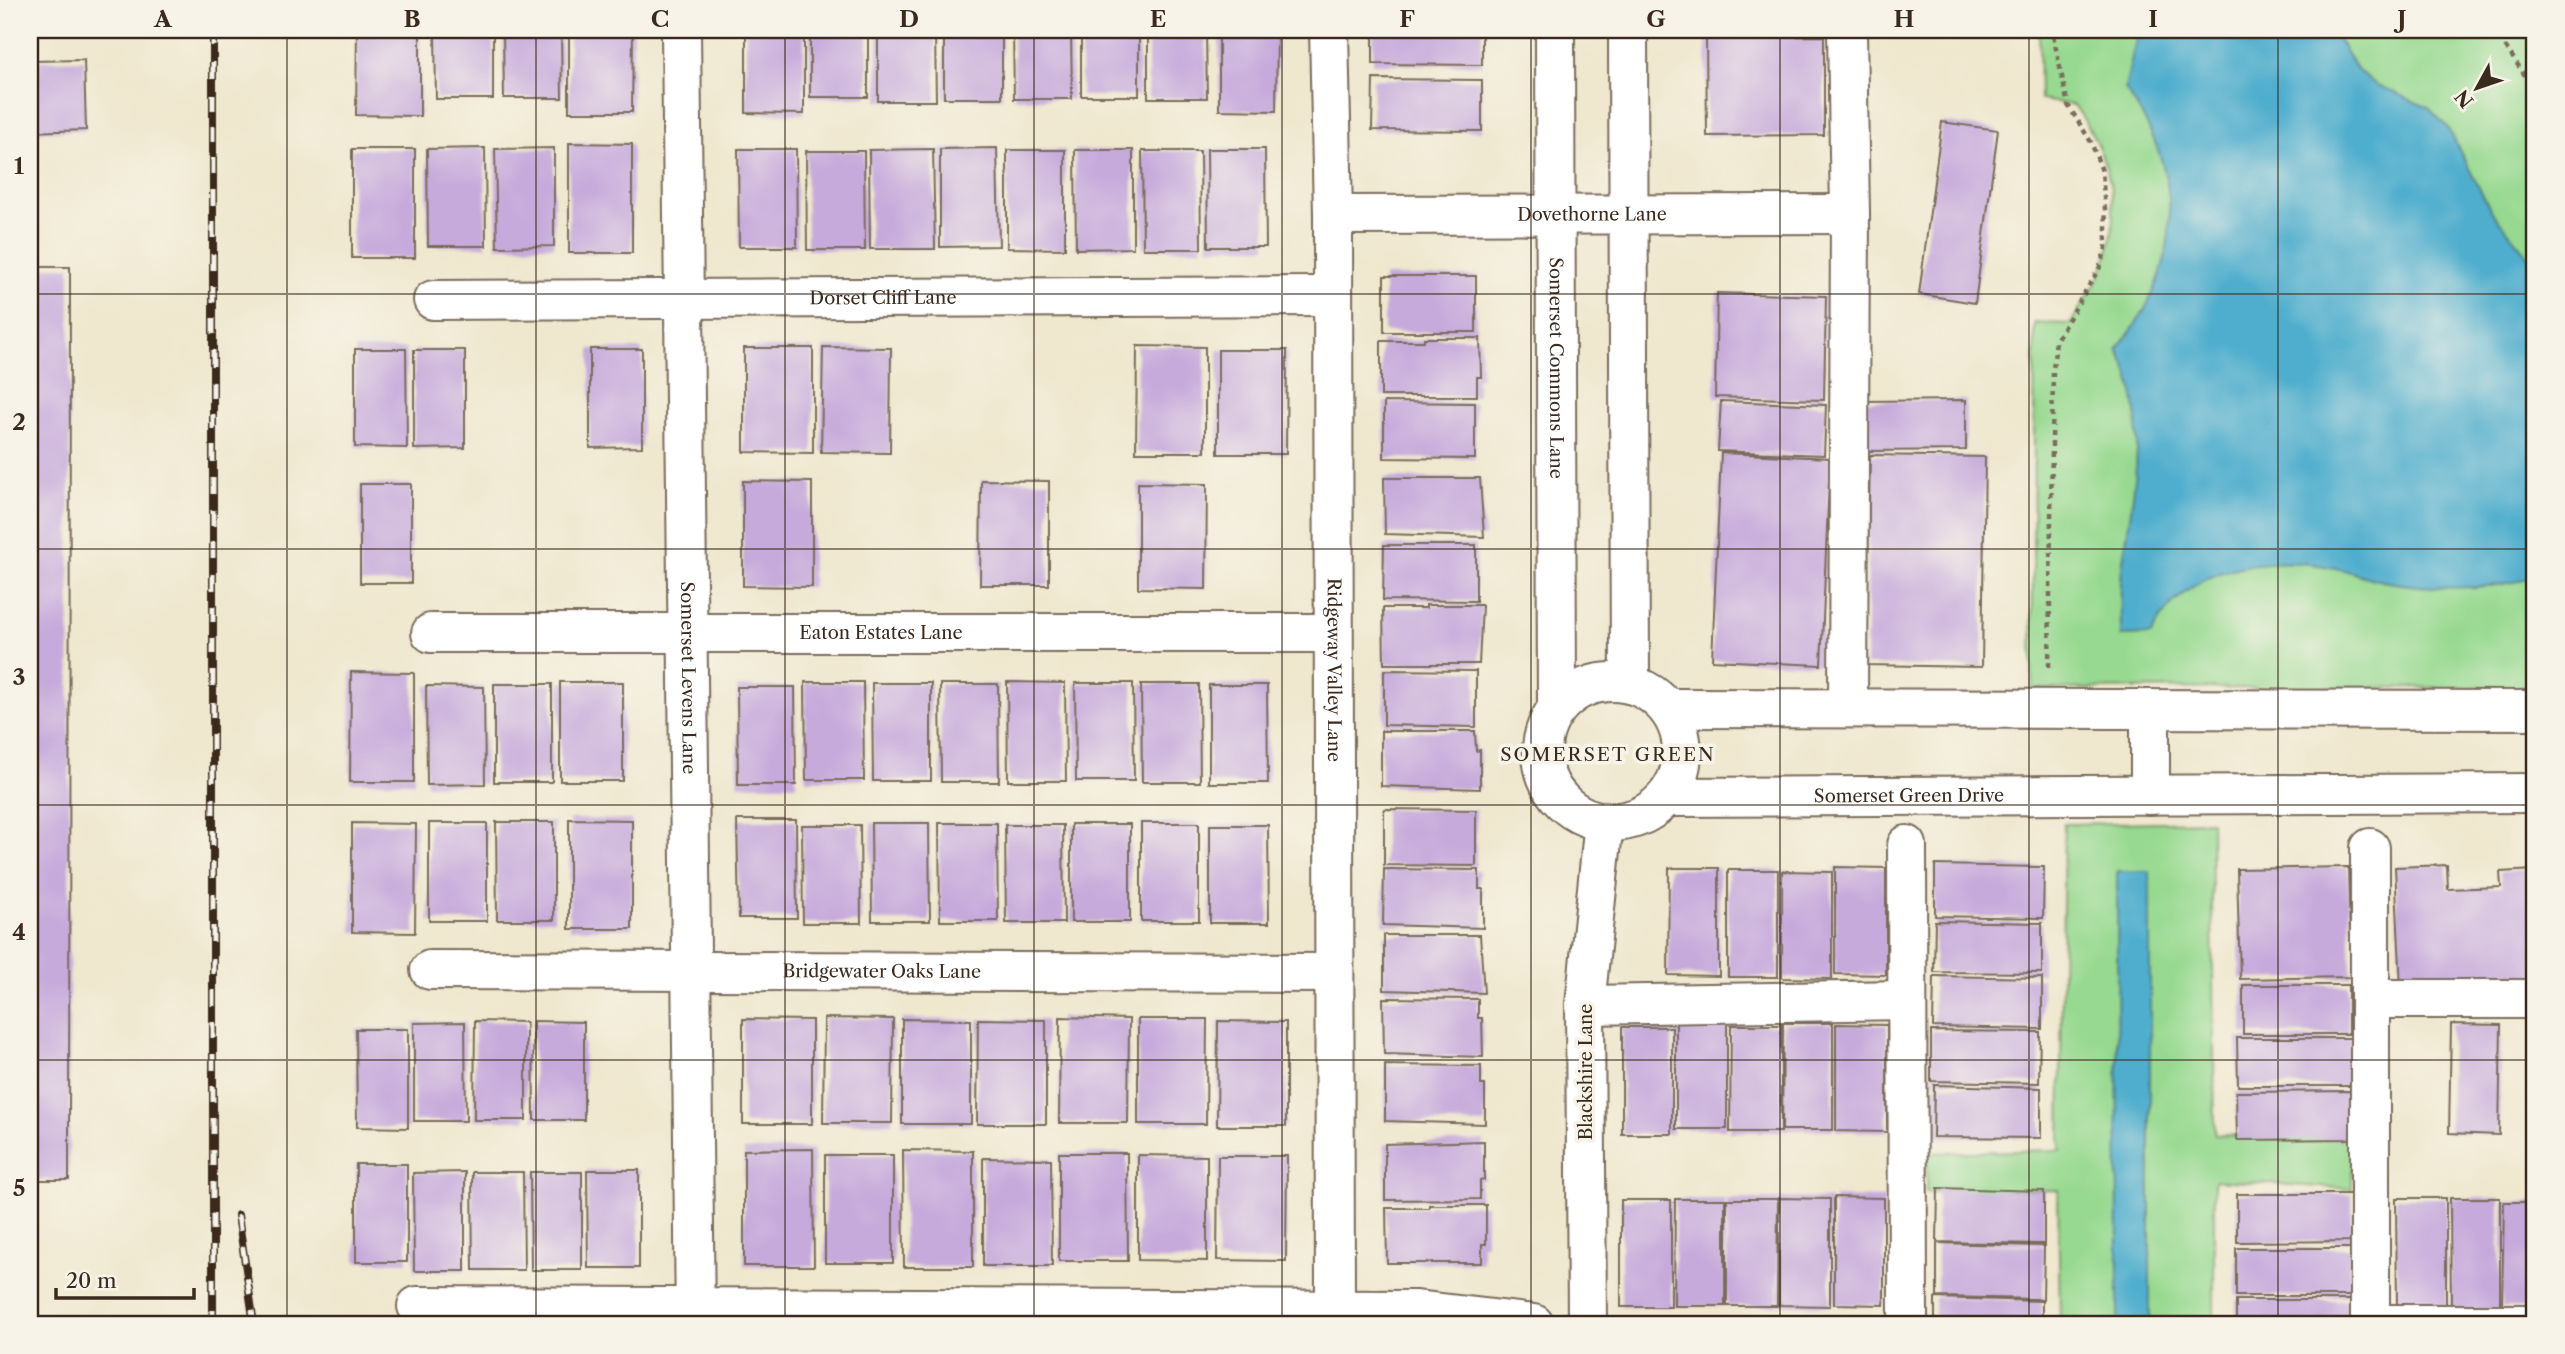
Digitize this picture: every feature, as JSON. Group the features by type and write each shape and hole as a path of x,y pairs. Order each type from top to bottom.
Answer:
{"street":[{"name":"Somerset Levens Lane","path":"681,30 695,1315"},
{"name":"Ridgeway Valley Lane","path":"1329,30 1333,215 1331,296 1335,1310"},
{"name":"Somerset Commons Lane","path":"1555,30 1557,707"},
{"path":"1628,30 1630,684"},
{"path":"1847,30 1850,214 1847,708"},
{"name":"Dovethorne Lane","path":"1333,215 1850,214"},
{"name":"Dorset Cliff Lane","path":"433,300 1331,296"},
{"name":"Eaton Estates Lane","path":"431,633 1332,633"},
{"path":"1610,681 1630,684 1651,693 1668,708 1679,730 1683,753 1678,776 1667,797 1652,810 1634,820 1604,821 1575,812 1560,800 1548,783 1542,764 1541,744 1546,724 1557,707 1572,693 1590,684 1610,681"},
{"path":"1668,708 2535,710"},
{"path":"2150,709 2150,795"},
{"name":"Somerset Green Drive","path":"1667,797 2535,793"},
{"name":"Blackshire Lane","path":"1587,1324 1585,1005 1604,821"},
{"path":"1907,845 1908,1324"},
{"path":"2370,848 2371,1324 2535,1324"},
{"name":"Bridgewater Oaks Lane","path":"430,970 1334,973"},
{"path":"2370,999 2535,999"},
{"path":"1585,1005 1907,1000"},
{"path":"417,1306 695,1315 1416,1310 1534,1324"}],"path":[{"path":"2049,678 2053,370 2056,340 2100,267 2106,248 2102,171 2091,142 2068,105 2052,30"},
{"path":"2494,30 2535,90"}],"green space":[{"path":"2039,30 2535,30 2535,687 2032,689 2035,323 2071,324 2101,273 2112,229 2113,207 2105,164 2087,124 2074,105 2040,100"},
{"path":"2211,821 2215,1135 2352,1139 2352,1189 2214,1180 2214,1324 2060,1324 2058,1190 1926,1192 1928,1153 2060,1150 2064,824"}],"water":[{"path":"2138,30 2332,30 2357,70 2375,84 2429,108 2447,127 2492,212 2535,264 2535,577 2498,585 2459,588 2382,581 2341,569 2308,564 2255,565 2206,579 2185,593 2166,611 2151,635 2121,636 2121,579 2135,481 2137,425 2128,372 2117,349 2140,318 2156,286 2166,253 2170,220 2167,187 2159,154 2145,121 2125,89"},
{"path":"2117,871 2150,871 2150,1324 2118,1324"}],"building":[{"path":"357,30 420,30 420,116 356,115"},
{"path":"435,30 493,30 493,99 436,99"},
{"path":"503,30 561,30 562,98 504,98"},
{"path":"569,30 633,30 632,112 569,112"},
{"path":"746,30 804,30 804,114 746,113"},
{"path":"810,30 868,30 868,97 810,97"},
{"path":"878,30 935,30 936,101 878,101"},
{"path":"944,30 1002,30 1002,98 944,98"},
{"path":"1013,30 1071,30 1072,99 1014,99"},
{"path":"1081,30 1139,30 1139,96 1081,96"},
{"path":"1148,30 1206,30 1207,98 1148,98"},
{"path":"1219,30 1277,30 1276,111 1219,110"},
{"path":"1373,30 1482,30 1482,65 1373,64"},
{"path":"1824,36 1824,135 1707,136 1706,37"},
{"path":"84,60 86,130 30,132 30,61"},
{"path":"1373,79 1482,80 1482,131 1372,130"},
{"path":"1942,122 1998,130 1975,303 1919,294"},
{"path":"569,143 632,144 632,253 569,253"},
{"path":"485,148 486,246 428,246 427,149"},
{"path":"554,148 554,246 497,247 495,149"},
{"path":"997,148 999,246 940,247 940,149"},
{"path":"352,149 415,149 415,258 352,258"},
{"path":"738,149 796,149 797,247 739,247"},
{"path":"933,149 935,249 870,249 869,150"},
{"path":"1207,149 1265,149 1266,247 1208,247"},
{"path":"1007,150 1065,150 1065,249 1007,248"},
{"path":"1075,150 1133,150 1133,248 1076,249"},
{"path":"806,151 864,151 865,250 807,250"},
{"path":"1142,151 1200,151 1201,249 1143,249"},
{"path":"30,267 70,267 69,1180 30,1180"},
{"path":"1384,276 1476,276 1476,332 1384,332"},
{"path":"1717,293 1826,296 1824,400 1715,397"},
{"path":"1424,338 1480,338 1481,377 1477,377 1477,396 1381,396 1381,341 1424,341"},
{"path":"1137,346 1205,347 1205,452 1136,452"},
{"path":"823,347 891,348 890,453 821,452"},
{"path":"744,348 813,348 813,453 744,452"},
{"path":"355,349 406,349 407,448 355,447"},
{"path":"590,349 642,349 642,447 590,448"},
{"path":"414,350 465,350 465,448 414,449"},
{"path":"1218,350 1287,350 1286,454 1218,454"},
{"path":"1966,400 1966,450 1865,451 1864,401"},
{"path":"1721,401 1826,405 1824,455 1718,451"},
{"path":"1384,402 1475,403 1475,459 1384,458"},
{"path":"1721,453 1830,458 1821,665 1712,660"},
{"path":"1870,455 1985,457 1982,667 1866,665"},
{"path":"1384,478 1480,478 1484,537 1385,534"},
{"path":"981,480 1049,481 1049,585 980,585"},
{"path":"743,481 812,482 812,587 743,586"},
{"path":"1138,483 1207,484 1206,589 1138,588"},
{"path":"360,484 411,484 411,583 360,583"},
{"path":"1384,545 1476,545 1476,601 1383,600"},
{"path":"1426,605 1482,605 1479,664 1384,664 1383,608 1426,608"},
{"path":"1384,670 1476,671 1476,727 1384,725"},
{"path":"351,672 414,673 414,782 350,782"},
{"path":"560,682 623,682 623,781 560,781"},
{"path":"805,682 863,682 864,780 806,780"},
{"path":"1007,682 1065,683 1066,781 1008,781"},
{"path":"872,683 931,683 931,781 873,781"},
{"path":"1075,683 1133,683 1134,781 1076,781"},
{"path":"494,684 552,684 552,782 494,782"},
{"path":"940,684 998,684 999,782 941,782"},
{"path":"1141,684 1199,684 1200,782 1142,782"},
{"path":"1209,685 1267,685 1268,783 1209,783"},
{"path":"426,686 484,687 485,784 427,785"},
{"path":"737,687 795,687 796,785 738,785"},
{"path":"1381,731 1475,731 1476,751 1480,750 1480,789 1381,786"},
{"path":"1384,809 1476,810 1476,866 1384,865"},
{"path":"569,819 632,820 632,929 569,929"},
{"path":"737,820 796,820 797,918 739,918"},
{"path":"496,822 554,822 554,920 497,920"},
{"path":"352,823 416,824 415,933 352,932"},
{"path":"429,823 487,823 487,921 429,921"},
{"path":"871,823 929,823 930,921 872,921"},
{"path":"939,823 997,823 998,921 940,921"},
{"path":"1141,823 1199,823 1199,921 1141,921"},
{"path":"1071,824 1130,824 1130,922 1071,922"},
{"path":"802,825 860,825 861,923 803,923"},
{"path":"1005,825 1063,825 1064,923 1006,923"},
{"path":"1210,825 1268,825 1269,923 1210,923"},
{"path":"1935,865 2044,867 2043,918 1935,916"},
{"path":"2447,865 2448,889 2501,887 2500,872 2535,870 2535,981 2401,987 2395,867"},
{"path":"1835,867 1886,868 1886,975 1835,974"},
{"path":"2348,867 2351,977 2240,979 2237,869"},
{"path":"1669,868 1719,868 1719,976 1668,975"},
{"path":"1384,869 1479,870 1479,889 1483,889 1483,928 1383,925"},
{"path":"1728,870 1778,870 1778,977 1728,977"},
{"path":"1782,871 1832,872 1832,979 1782,978"},
{"path":"1935,921 2042,923 2042,973 1934,972"},
{"path":"1384,935 1480,935 1484,993 1384,990"},
{"path":"1934,976 2042,978 2042,1029 1933,1027"},
{"path":"2243,985 2348,985 2348,1034 2243,1034"},
{"path":"1383,998 1478,999 1478,1018 1482,1018 1483,1057 1384,1054"},
{"path":"1060,1017 1129,1019 1128,1123 1059,1123"},
{"path":"824,1018 893,1019 892,1123 823,1123"},
{"path":"743,1019 812,1020 812,1124 743,1124"},
{"path":"902,1019 971,1020 971,1124 902,1124"},
{"path":"978,1019 1046,1020 1046,1124 977,1124"},
{"path":"1138,1019 1207,1019 1206,1124 1138,1124"},
{"path":"475,1021 526,1022 526,1120 474,1120"},
{"path":"533,1021 584,1022 584,1120 534,1120"},
{"path":"1218,1021 1286,1022 1286,1126 1217,1126"},
{"path":"465,1022 466,1121 414,1121 414,1023"},
{"path":"1676,1022 1727,1022 1727,1129 1676,1129"},
{"path":"1783,1023 1833,1023 1833,1130 1782,1130"},
{"path":"1836,1024 1887,1025 1887,1132 1836,1131"},
{"path":"2451,1024 2501,1025 2499,1135 2449,1133"},
{"path":"1731,1025 1781,1025 1781,1132 1730,1132"},
{"path":"1622,1027 1672,1027 1672,1134 1622,1134"},
{"path":"356,1029 408,1029 408,1128 357,1127"},
{"path":"1931,1031 2040,1032 2039,1083 1931,1081"},
{"path":"2237,1038 2352,1038 2352,1086 2238,1086"},
{"path":"1385,1065 1481,1066 1481,1085 1485,1085 1485,1124 1385,1121"},
{"path":"1934,1085 2041,1088 2041,1138 1933,1137"},
{"path":"2351,1091 2351,1139 2237,1140 2236,1092"},
{"path":"1484,1141 1484,1180 1480,1180 1480,1199 1385,1200 1385,1144"},
{"path":"813,1149 814,1266 744,1266 744,1150"},
{"path":"903,1150 973,1151 973,1267 904,1267"},
{"path":"1059,1153 1127,1153 1128,1261 1059,1261"},
{"path":"825,1155 893,1155 893,1263 825,1263"},
{"path":"1138,1155 1207,1156 1207,1261 1138,1260"},
{"path":"1218,1156 1287,1156 1286,1261 1217,1260"},
{"path":"983,1158 1051,1159 1052,1266 983,1266"},
{"path":"356,1164 407,1164 407,1262 356,1262"},
{"path":"587,1170 639,1170 639,1268 588,1268"},
{"path":"465,1172 465,1271 414,1271 413,1173"},
{"path":"472,1172 523,1172 524,1270 473,1270"},
{"path":"530,1172 582,1172 582,1270 531,1270"},
{"path":"1938,1188 2044,1191 2044,1244 1937,1242"},
{"path":"2237,1194 2352,1194 2352,1241 2237,1242"},
{"path":"1834,1197 1884,1198 1884,1305 1834,1304"},
{"path":"1779,1198 1830,1199 1830,1306 1779,1305"},
{"path":"2396,1198 2446,1198 2446,1309 2397,1308"},
{"path":"2450,1198 2500,1198 2500,1310 2451,1309"},
{"path":"1675,1199 1725,1199 1725,1306 1674,1306"},
{"path":"1727,1199 1778,1199 1777,1306 1727,1306"},
{"path":"1621,1200 1671,1200 1671,1307 1621,1307"},
{"path":"2504,1202 2535,1202 2535,1308 2502,1307"},
{"path":"1429,1205 1486,1205 1486,1244 1482,1244 1482,1263 1387,1263 1386,1208 1429,1208"},
{"path":"1937,1243 2044,1246 2043,1299 1937,1297"},
{"path":"2236,1248 2350,1248 2351,1296 2236,1296"},
{"path":"1935,1298 2042,1301 2042,1324 1935,1324"},
{"path":"2236,1300 2351,1300 2351,1324 2236,1324"}],"railway":[{"path":"213,30 213,1324"},
{"path":"238,1215 254,1324"}],"district":[{"name":"SOMERSET GREEN","path":"1608,754"}]}
